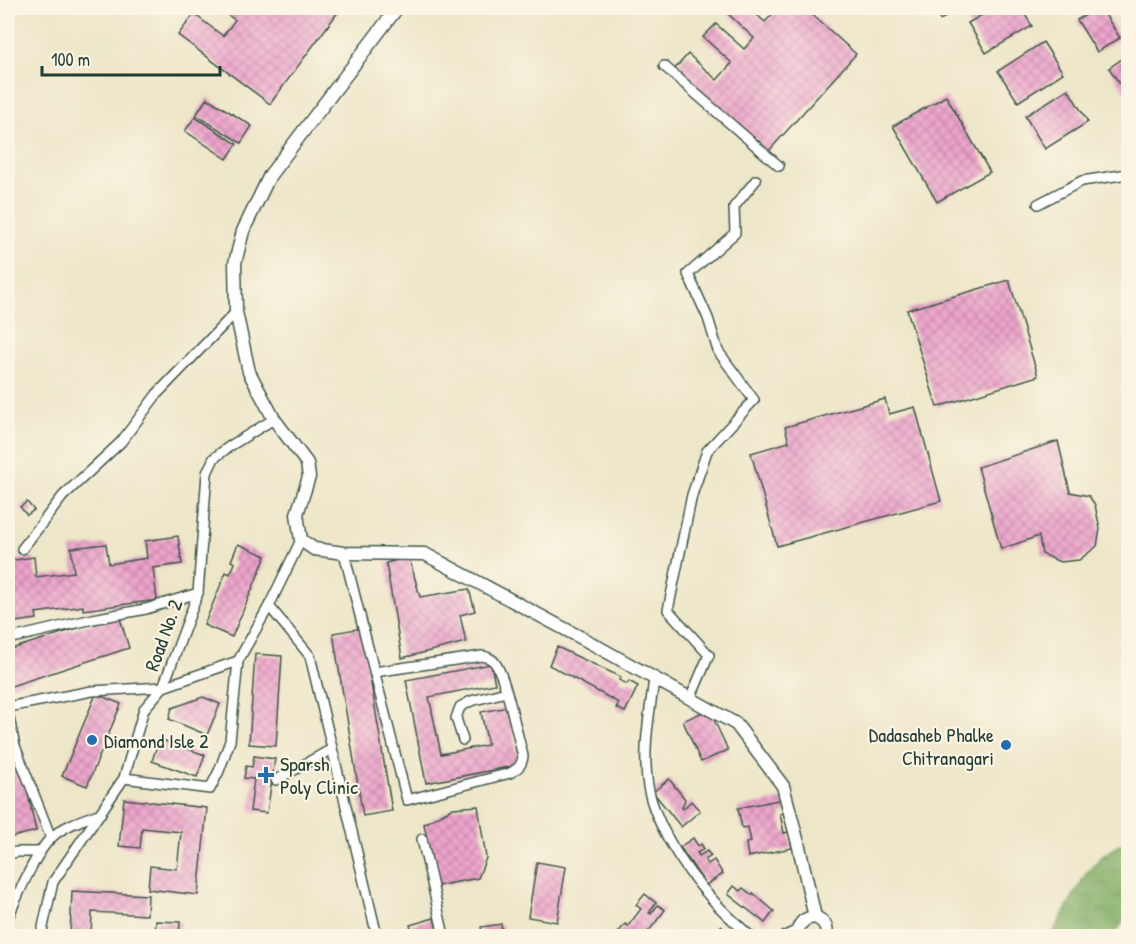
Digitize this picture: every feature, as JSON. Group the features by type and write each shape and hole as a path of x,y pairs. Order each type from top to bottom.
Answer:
{"street":[{"path":"124,778 210,789 231,741 238,661 269,606 301,540 297,514 309,477 307,464 274,419 249,372 236,312 235,263 243,231 270,175 397,8"},
{"path":"664,66 779,166"},
{"path":"1038,204 1082,181 1128,174"},
{"path":"690,699 710,655 668,610 692,495 707,451 754,399 718,351 708,318 688,274 735,233 734,207 756,180"},
{"path":"22,549 63,496 121,442 157,394 236,312"},
{"name":"Road No. 2","path":"41,936 53,882 124,778 144,709 164,687 198,593 207,473 214,458 274,419"},
{"path":"301,540 314,549 344,553 425,554 736,724 783,786 815,918"},
{"path":"344,553 374,672 407,800 510,773 522,764 523,756 506,692 495,663 490,658 482,656 374,672"},
{"path":"8,639 146,609 198,593"},
{"path":"269,606 310,656 377,936"},
{"path":"8,707 92,691 164,687 238,661"},
{"path":"654,679 646,742 647,779 652,805 683,862 711,898 750,936"},
{"path":"463,740 456,718 460,707 471,700 506,692"},
{"path":"8,713 15,746 51,838"},
{"path":"276,780 332,749"},
{"path":"8,917 40,852 51,838 70,825 102,813"},
{"path":"422,839 444,936"},
{"path":"8,855 16,852 40,852"},
{"path":"785,936 798,933 804,920 815,918 825,924 826,936"}],"green space":[{"path":"1121,844 1128,856 1128,915 1113,936 1051,936 1086,874 1102,856"}],"building":[{"path":"217,8 341,8 270,104 178,35 194,14 223,36 235,20"},
{"path":"730,8 749,8 765,22 778,8 805,8 856,54 766,154 673,71 688,54 717,80 732,63 703,37 716,24 744,49 754,38 726,12"},
{"path":"933,8 961,8 940,20"},
{"path":"994,8 1021,8 1032,26 986,53 968,23"},
{"path":"1101,8 1120,38 1097,52 1077,20"},
{"path":"1043,42 1063,73 1018,102 998,71"},
{"path":"1128,55 1128,96 1109,68"},
{"path":"1068,89 1088,122 1045,149 1025,116"},
{"path":"946,96 990,172 937,202 893,126"},
{"path":"207,98 252,126 241,143 196,115"},
{"path":"195,117 237,144 227,159 185,131"},
{"path":"1009,280 1038,376 937,407 907,310"},
{"path":"885,399 889,414 915,407 941,501 777,546 751,453 789,442 785,427"},
{"path":"1058,441 1070,492 1089,496 1095,505 1100,529 1097,546 1079,560 1060,562 1042,554 1039,536 1001,549 978,467"},
{"path":"27,502 34,510 27,515 20,507"},
{"path":"178,536 182,564 153,568 157,600 83,610 83,606 36,613 37,619 8,623 8,561 34,557 36,577 74,572 71,548 106,544 109,564 147,558 145,541"},
{"path":"238,544 266,556 232,637 204,625 226,572 230,574 235,563 231,561"},
{"path":"409,557 420,597 469,589 475,611 460,615 466,642 402,658 386,563"},
{"path":"119,615 129,648 8,687 8,650"},
{"path":"362,628 392,811 363,816 333,633"},
{"path":"557,647 621,677 619,680 627,684 629,681 638,686 625,712 616,708 619,703 549,665"},
{"path":"255,654 282,656 276,746 249,744"},
{"path":"491,664 495,684 429,697 441,754 488,745 481,712 508,707 519,765 426,783 406,680"},
{"name":"Diamond Isle 2","path":"96,694 121,704 87,786 62,776"},
{"path":"203,697 220,704 207,735 169,719 172,708"},
{"path":"709,709 728,750 701,762 683,721"},
{"path":"12,719 36,831 8,838 8,720"},
{"path":"159,739 205,755 197,777 152,761"},
{"path":"254,756 275,759 267,813 250,811 254,779 244,778 246,766 252,767"},
{"path":"669,779 685,799 682,808 691,801 700,811 681,827 653,792"},
{"path":"124,799 207,808 198,895 148,889 150,866 177,869 181,832 142,828 140,848 119,846"},
{"path":"784,799 786,812 780,814 784,833 789,832 792,848 748,857 746,843 751,842 748,827 742,828 738,808"},
{"path":"478,806 486,858 478,878 436,886 424,824 453,808"},
{"path":"693,838 698,846 701,844 704,849 697,853 699,856 707,851 711,856 705,860 708,864 714,860 723,874 706,885 680,847"},
{"path":"537,862 566,867 557,922 528,917"},
{"path":"734,886 740,891 743,888 752,895 753,893 774,911 765,923 728,894"},
{"path":"72,891 148,895 147,915 92,912 91,936 70,936"},
{"path":"645,894 656,903 649,913 651,914 658,905 665,910 645,936 622,936 618,933 625,924 628,926 641,909 636,905"},
{"path":"434,918 439,936 413,936 410,925"},
{"path":"156,921 180,922 179,936 155,936"},
{"path":"501,924 503,936 483,936 481,927"},
{"path":"721,926 731,936 709,936"}],"place":[{"name":"Diamond Isle 2","path":"92,740"},
{"name":"Dadasaheb Phalke Chitranagari","path":"1006,745"},
{"name":"Sparsh Poly Clinic","path":"266,775"}]}
